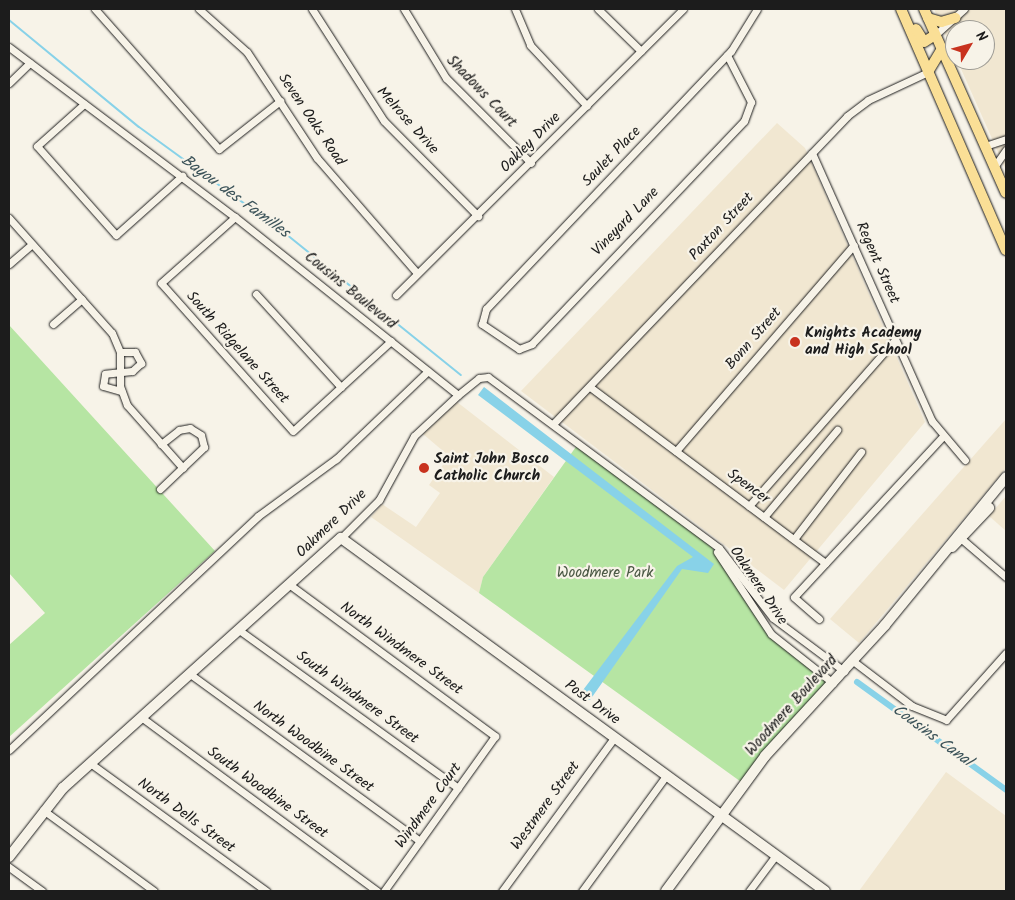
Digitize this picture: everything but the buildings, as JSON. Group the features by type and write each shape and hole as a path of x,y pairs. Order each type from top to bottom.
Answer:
{"main road":[{"path":"901,9 910,16 922,41 936,34"},
{"path":"901,9 1006,250"},
{"path":"926,13 1006,194"},
{"path":"926,13 941,22 955,18"},
{"path":"928,72 942,49"},
{"path":"992,216 1006,235"}],"street":[{"path":"95,9 219,149 280,102"},
{"name":"Seven Oaks Road","path":"198,9 247,52 317,158 417,273"},
{"name":"Melrose Drive","path":"312,9 384,121 478,216"},
{"name":"Shadows Court","path":"404,9 446,78 531,163"},
{"path":"515,9 530,45 587,106"},
{"path":"598,9 641,51"},
{"name":"Oakley Drive","path":"396,295 478,216 683,9"},
{"name":"Saulet Place","path":"519,349 504,342 480,319 727,55 757,9"},
{"path":"936,34 964,9"},
{"name":"Cousins Boulevard","path":"9,47 234,216 458,395"},
{"name":"Vineyard Lane","path":"519,349 532,344 750,110 727,55"},
{"path":"9,83 30,63"},
{"name":"Paxton Street","path":"553,424 812,153 868,100 928,72"},
{"path":"84,104 37,146 116,235 182,176"},
{"path":"985,146 1006,139"},
{"path":"994,167 1006,150"},
{"name":"Regent Street","path":"812,153 895,340 942,437 965,460"},
{"name":"South Ridgelane Street","path":"234,216 160,283 293,431 341,387"},
{"path":"9,218 112,333 120,352 121,391 132,412 183,468"},
{"path":"9,264 32,244"},
{"name":"Bonn Street","path":"676,451 854,245"},
{"path":"256,294 341,387 391,341"},
{"path":"53,324 82,299"},
{"path":"749,506 895,340"},
{"path":"120,352 134,352 141,363 132,371 105,374 101,380 109,391 121,391"},
{"path":"9,750 258,516 336,459 428,371"},
{"name":"Oakmere Drive","path":"9,856 43,809 90,763 341,538 380,498 407,444 458,395 479,378 488,377 708,540 725,554 765,609 844,671"},
{"name":"Spencer","path":"590,387 825,563"},
{"path":"160,489 204,448 201,435 190,428 179,430 161,444"},
{"path":"764,517 837,430"},
{"path":"819,619 794,597 942,437"},
{"path":"794,539 861,452"},
{"name":"Woodmere Boulevard","path":"960,537 1006,477"},
{"name":"Woodmere Boulevard","path":"666,891 765,756 853,661 950,548 1006,488"},
{"path":"960,537 1006,577"},
{"name":"Post Drive","path":"341,538 825,891"},
{"name":"Oakmere Drive","path":"708,540 763,625 784,645 833,683"},
{"name":"North Windmere Street","path":"290,585 495,736"},
{"name":"South Windmere Street","path":"239,630 458,788"},
{"path":"784,645 796,644 797,636"},
{"path":"853,661 912,706 946,720 1006,653"},
{"name":"North Woodbine Street","path":"190,674 420,841"},
{"name":"South Woodbine Street","path":"141,717 377,891"},
{"name":"Windmere Court","path":"384,891 495,736"},
{"name":"Westmere Street","path":"502,891 614,738"},
{"name":"North Dells Street","path":"90,763 266,891"},
{"path":"582,891 666,776"},
{"path":"43,809 154,891"},
{"path":"749,891 776,855"},
{"path":"9,867 42,891"}],"shaded area":[{"path":"934,9 1006,9 1006,170 961,70 995,70 995,20 945,20 945,34"},
{"path":"777,123 805,148 925,422 784,590 521,391"},
{"path":"457,402 554,477 483,577 479,593 371,517 382,504 416,527 440,493 429,485 449,456 423,434"},
{"path":"1006,419 1006,468 859,643 830,619"},
{"path":"1006,496 1006,531 989,516"},
{"path":"946,772 1006,816 1006,891 859,891"}],"green space":[{"path":"9,325 215,551 9,737 9,645 45,613 9,573"},
{"name":"Woodmere Park","path":"578,444 707,540 763,625 833,683 744,784 479,593 483,577"}],"water":[{"path":"484,387 714,564 708,573 682,569 590,700 577,698 677,566 693,557 478,395"}],"waterway":[{"name":"Bayou des Familles","path":"9,20 139,127 281,230 461,375"},
{"name":"Cousins Canal","path":"857,682 1006,790"}],"place":[{"name":"Knights Academy and High School","path":"795,342"},
{"name":"Saint John Bosco Catholic Church","path":"424,468"}]}
